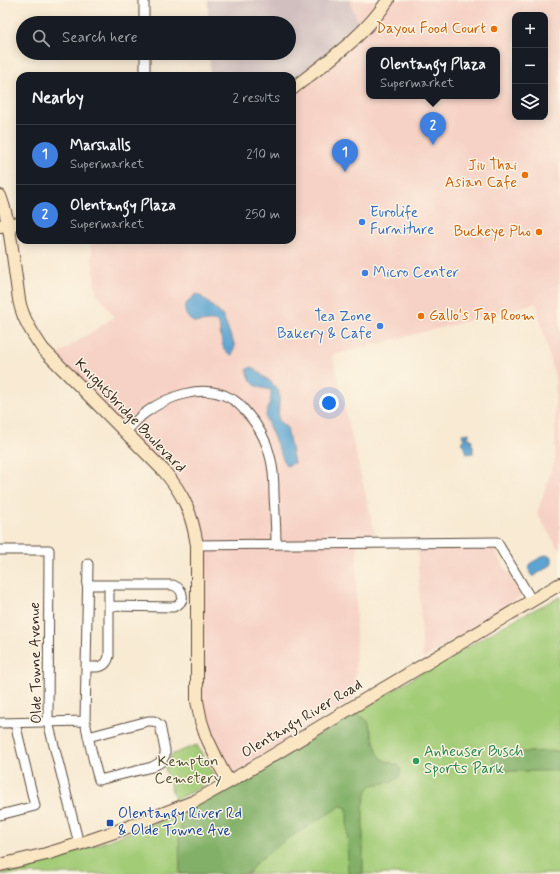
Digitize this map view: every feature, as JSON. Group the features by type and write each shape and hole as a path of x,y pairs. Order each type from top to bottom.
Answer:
{"street":[{"path":"144,0 144,16"},
{"path":"296,86 363,32 388,0"},
{"path":"145,60 145,72"},
{"name":"Knightsbridge Boulevard","path":"0,196 10,224 19,296 22,311 27,323 43,349 164,470 174,482 186,505 195,531 197,544 197,700 201,721 206,736 229,782"},
{"path":"125,432 145,413 172,398 188,393 216,392 237,402 260,429 267,444 271,458 274,474 276,544"},
{"path":"197,544 497,542 532,601"},
{"name":"Olde Towne Avenue","path":"0,550 49,550 48,722 79,844"},
{"path":"88,564 85,722 88,737 93,758 99,780 152,767 161,762 165,755 166,750 160,725 154,721 148,721 88,737"},
{"name":"Olentangy River Road","path":"0,865 79,844 190,803 229,782 362,701 560,584"},
{"path":"87,585 173,585 178,587 182,592 183,597 182,602 173,607 109,606"},
{"path":"86,667 103,666 108,662 109,585"},
{"path":"0,723 85,722"},
{"path":"0,815 35,806 16,723"}],"shaded area":[{"path":"208,0 351,0 351,6 363,32 296,86 296,72 210,72 209,60 296,60 296,16 208,16"},
{"path":"351,0 560,0 560,551 537,514 555,459 555,378 536,303 332,355 378,545 357,545 355,698 241,770 219,775 200,718 198,550 173,481 51,359 114,317 96,291 90,244 296,244 296,86 363,32 351,6"},
{"path":"491,543 521,596 423,659 417,545"}],"green space":[{"name":"Anheuser Busch Sports Park","path":"560,597 560,874 0,874 87,848 156,823 191,808 519,617"},
{"path":"353,715 361,716 368,721 378,754 383,760 398,765 401,770 399,777 392,782 372,785 367,790 363,807 363,874 348,874 347,808 341,806 284,841 256,863 248,874 180,874 179,838 182,820 191,808"},
{"name":"Kempton Cemetery","path":"197,745 213,774 208,782 203,786 175,800 165,769 168,761 173,754"},
{"path":"560,751 560,771 504,771 496,768 492,758 496,753"}],"water":[{"path":"196,294 202,297 222,315 235,346 232,355 224,349 220,327 216,322 194,322 190,320 185,313 185,307 188,301"},
{"path":"252,367 272,383 278,390 279,421 287,428 294,463 286,466 266,419 271,398 271,390 259,387 253,383 247,369"},
{"path":"469,433 469,436 467,436 470,440 472,439 471,445 473,445 473,453 467,454 465,445 463,445 462,442 464,441 463,439 466,439 465,437 463,438 462,434"},
{"path":"545,555 552,557 551,565 532,576 529,570 531,563"}],"place":[{"name":"Dayou Food Court","path":"494,29"},
{"name":"Olentangy Plaza","path":"433,145"},
{"name":"Marshalls","path":"345,172"},
{"name":"Jiu Thai Asian Cafe","path":"525,175"},
{"name":"Eurolife Furniture","path":"362,222"},
{"name":"Buckeye Pho","path":"539,232"},
{"name":"Micro Center","path":"365,273"},
{"name":"Gallo's Tap Room","path":"421,316"},
{"name":"Tea Zone Bakery & Cafe","path":"380,326"},
{"name":"Anheuser Busch Sports Park","path":"416,761"},
{"name":"Olentangy River Rd & Olde Towne Ave","path":"110,823"}]}
